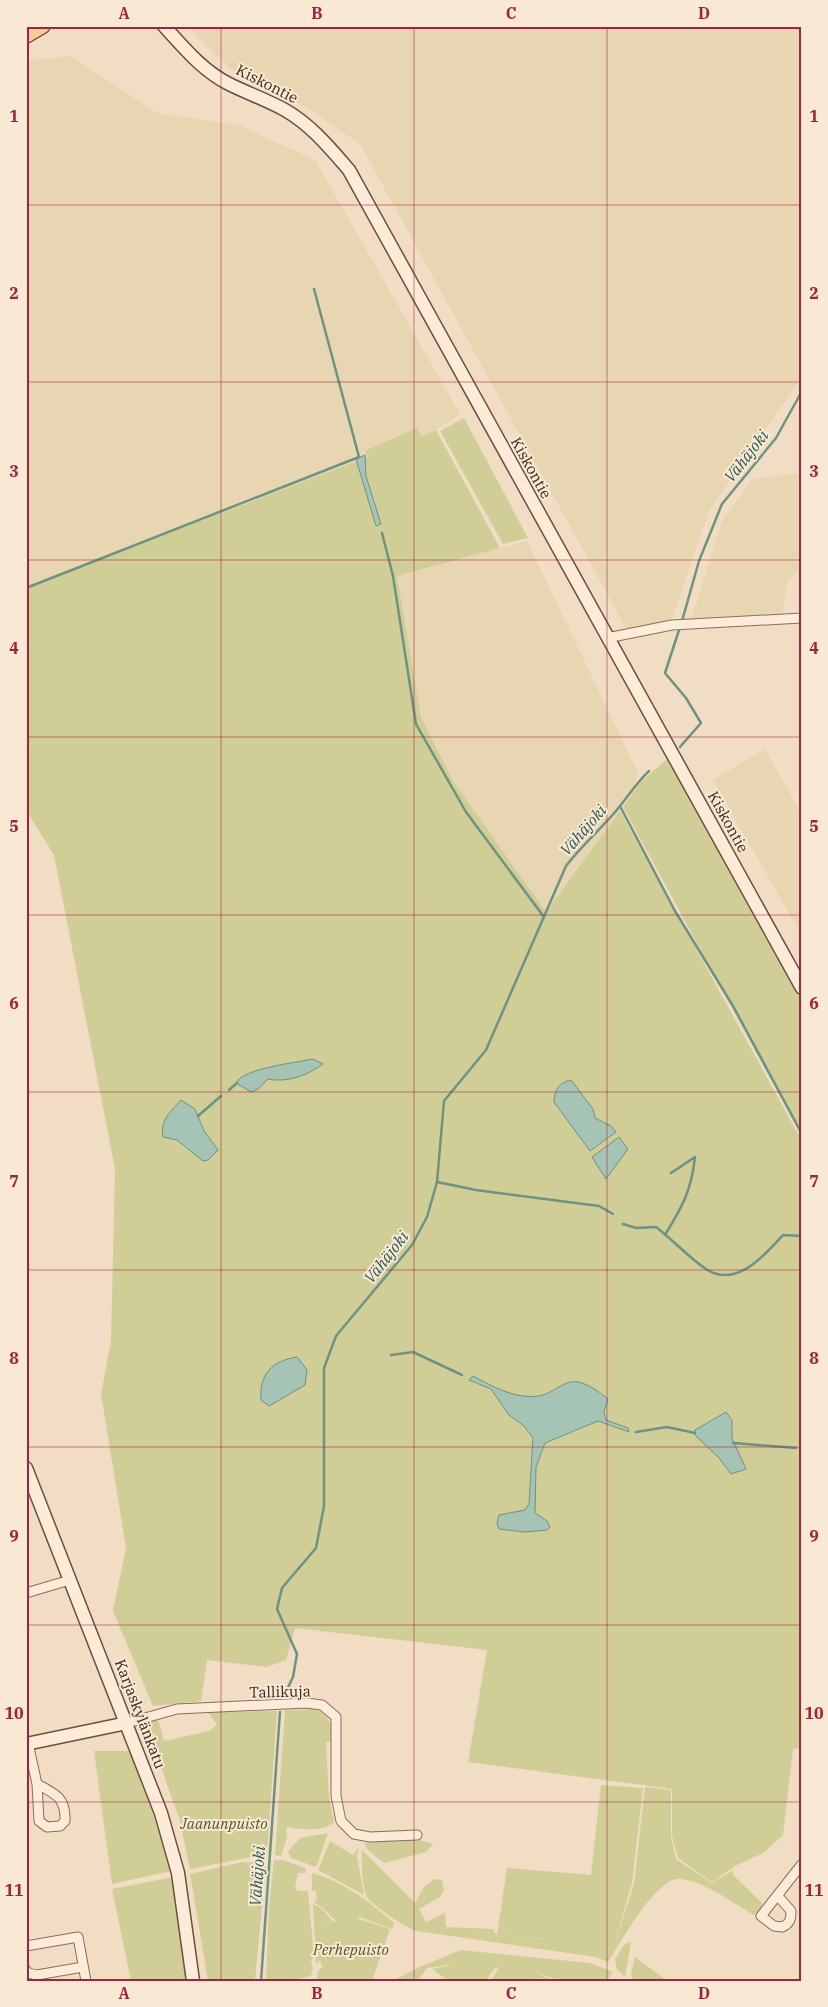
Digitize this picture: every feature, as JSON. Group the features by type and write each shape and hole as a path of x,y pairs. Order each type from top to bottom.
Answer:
{"main road":[{"path":"26,36 43,26"},
{"name":"Kiskontie","path":"164,26 193,59 210,72 228,84 286,110 318,134 348,170 802,988"},
{"name":"Karjaskylänkatu","path":"26,1468 161,1813 178,1873 193,1981"},
{"path":"27,1744 127,1723"}],"street":[{"path":"607,638 672,625 802,618"},
{"path":"26,1592 70,1580"},
{"name":"Tallikuja","path":"127,1723 177,1709 306,1703 322,1706 336,1717 336,1796 341,1821 354,1834 370,1837 417,1835"},
{"path":"27,1744 37,1784 39,1821 46,1827 60,1826 66,1821 66,1807 56,1794 37,1784"},
{"path":"778,1896 802,1864"},
{"path":"26,1946 78,1937 86,1981"},
{"path":"26,1970 28,1973 36,1975 84,1967"}],"shaded area":[{"path":"187,26 802,26 802,377 710,509 671,621 627,630 360,144 304,106 230,69"},
{"path":"71,56 157,113 239,125 315,160 460,414 436,430 26,588 26,61"},
{"path":"365,455 366,476 381,524 376,526 356,459"},
{"path":"802,473 802,571 795,573 786,584 783,616 691,619 722,521 752,479"},
{"path":"527,541 639,775 620,811 546,912 453,781 421,717 397,576"},
{"path":"765,749 802,815 802,936 713,780"},
{"path":"313,1059 323,1064 311,1072 290,1079 268,1079 258,1089 251,1092 236,1083 249,1073 283,1064"},
{"path":"571,1080 593,1109 595,1118 611,1126 616,1132 590,1151 554,1102 555,1094 560,1085"},
{"path":"181,1100 195,1109 204,1131 218,1150 208,1160 203,1161 177,1140 163,1137 164,1121"},
{"path":"619,1137 628,1149 606,1179 592,1157"},
{"path":"297,1357 307,1370 305,1385 269,1406 261,1400 262,1383 265,1376 274,1366"},
{"path":"473,1376 504,1391 523,1396 537,1396 571,1382 580,1382 608,1399 604,1412 606,1420 628,1428 629,1432 598,1421 545,1443 536,1467 535,1513 547,1521 550,1527 547,1530 525,1532 499,1529 497,1523 499,1515 525,1510 529,1504 533,1438 524,1426 509,1415 491,1389 469,1380"},
{"path":"726,1412 732,1420 732,1438 746,1469 731,1474 719,1458 695,1435 695,1430"}],"green space":[{"path":"464,418 528,538 503,544 440,431"},
{"path":"417,428 421,436 436,430 500,548 397,576 421,717 453,781 546,912 620,811 802,1141 802,1748 793,1749 783,1835 763,1853 735,1866 712,1882 678,1858 672,1836 672,1789 468,1762 487,1650 295,1628 286,1660 267,1667 207,1660 201,1701 153,1706 113,1611 126,1548 101,1394 111,1341 115,1169 54,855 26,810 26,588 367,457 365,451"},
{"path":"667,759 802,1003 802,1137 623,807 640,783"},
{"path":"316,1709 328,1718 332,1731 332,1742 326,1742 329,1799 334,1822 319,1829 289,1827 286,1829 287,1837 281,1856 275,1855 285,1710"},
{"name":"Jaanunpuisto","path":"277,1711 267,1854 190,1869 180,1821 145,1722 158,1719 164,1741 209,1731 217,1725 208,1712"},
{"path":"94,1751 133,1751 171,1871 112,1884"},
{"path":"601,1785 643,1788 632,1883 614,1946 634,1884 645,1787 671,1790 671,1836 676,1859 712,1883 733,1870 733,1875 762,1903 761,1911 754,1915 720,1894 701,1885 682,1879 672,1880 651,1898 640,1912 608,1962 596,1957 416,1931 376,1906 365,1893 362,1850 415,1903 423,1888 434,1879 442,1880 444,1891 440,1897 419,1909 426,1922 445,1913 446,1927 493,1929 496,1934 613,1948 497,1934 507,1868 591,1875"},
{"path":"328,1833 316,1867 291,1858 288,1852 300,1838"},
{"path":"417,1839 433,1844 426,1852 384,1863 368,1850 364,1843"},
{"path":"330,1841 353,1855 359,1847 357,1856 364,1895 318,1870"},
{"path":"274,1860 282,1860 305,1868 306,1873 298,1873 295,1888 298,1891 308,1891 314,1956 311,1961 313,1968 311,1976 289,1980 266,1981 269,1906"},
{"path":"242,1862 266,1863 255,1981 208,1981 190,1874"},
{"name":"Perhepuisto","path":"312,1873 346,1887 366,1900 394,1923 392,1929 360,1917 356,1918 390,1929 372,1981 316,1981 319,1969 323,1968 320,1960 316,1964 313,1904 322,1909 333,1921 319,1924 336,1921 323,1908 313,1902 317,1901 316,1891 312,1891"},
{"path":"173,1877 187,1981 131,1981 112,1889"},
{"path":"631,1942 625,1977 617,1970 615,1959 625,1944"},
{"path":"461,1950 590,1963 613,1972 607,1981 558,1980 532,1971 555,1981 540,1978 538,1981 522,1981 518,1978 521,1981 491,1981 499,1967 495,1968 486,1981 448,1981 432,1969 457,1964 427,1968 418,1981 393,1981 419,1967"},
{"path":"635,1957 666,1980 634,1981 631,1975"}],"waterway":[{"path":"26,588 359,457 314,289"},
{"name":"Vähäjoki","path":"682,621 699,561 722,504 776,438 802,391"},
{"path":"382,533 393,576 416,724 466,812 544,917"},
{"name":"Vähäjoki","path":"679,630 665,673 686,698 701,723 680,747"},
{"name":"Vähäjoki","path":"283,1698 293,1677 297,1654 277,1609 282,1588 316,1548 324,1506 324,1368 336,1336 412,1245 427,1217 437,1182 444,1101 486,1050 566,866 649,771"},
{"path":"621,808 675,911 733,1006 802,1134"},
{"path":"229,1090 237,1083"},
{"path":"198,1116 221,1096"},
{"path":"665,1235 685,1198 691,1180 695,1157 671,1173"},
{"path":"437,1182 476,1190 599,1206 613,1214"},
{"path":"623,1224 636,1228 656,1227 706,1269 717,1274 728,1275 739,1272 759,1260 783,1235 802,1236"},
{"path":"391,1355 413,1352 462,1375"},
{"path":"636,1432 667,1427 695,1433"},
{"path":"733,1443 796,1448"},
{"name":"Vähäjoki","path":"261,1981 280,1712"}]}
